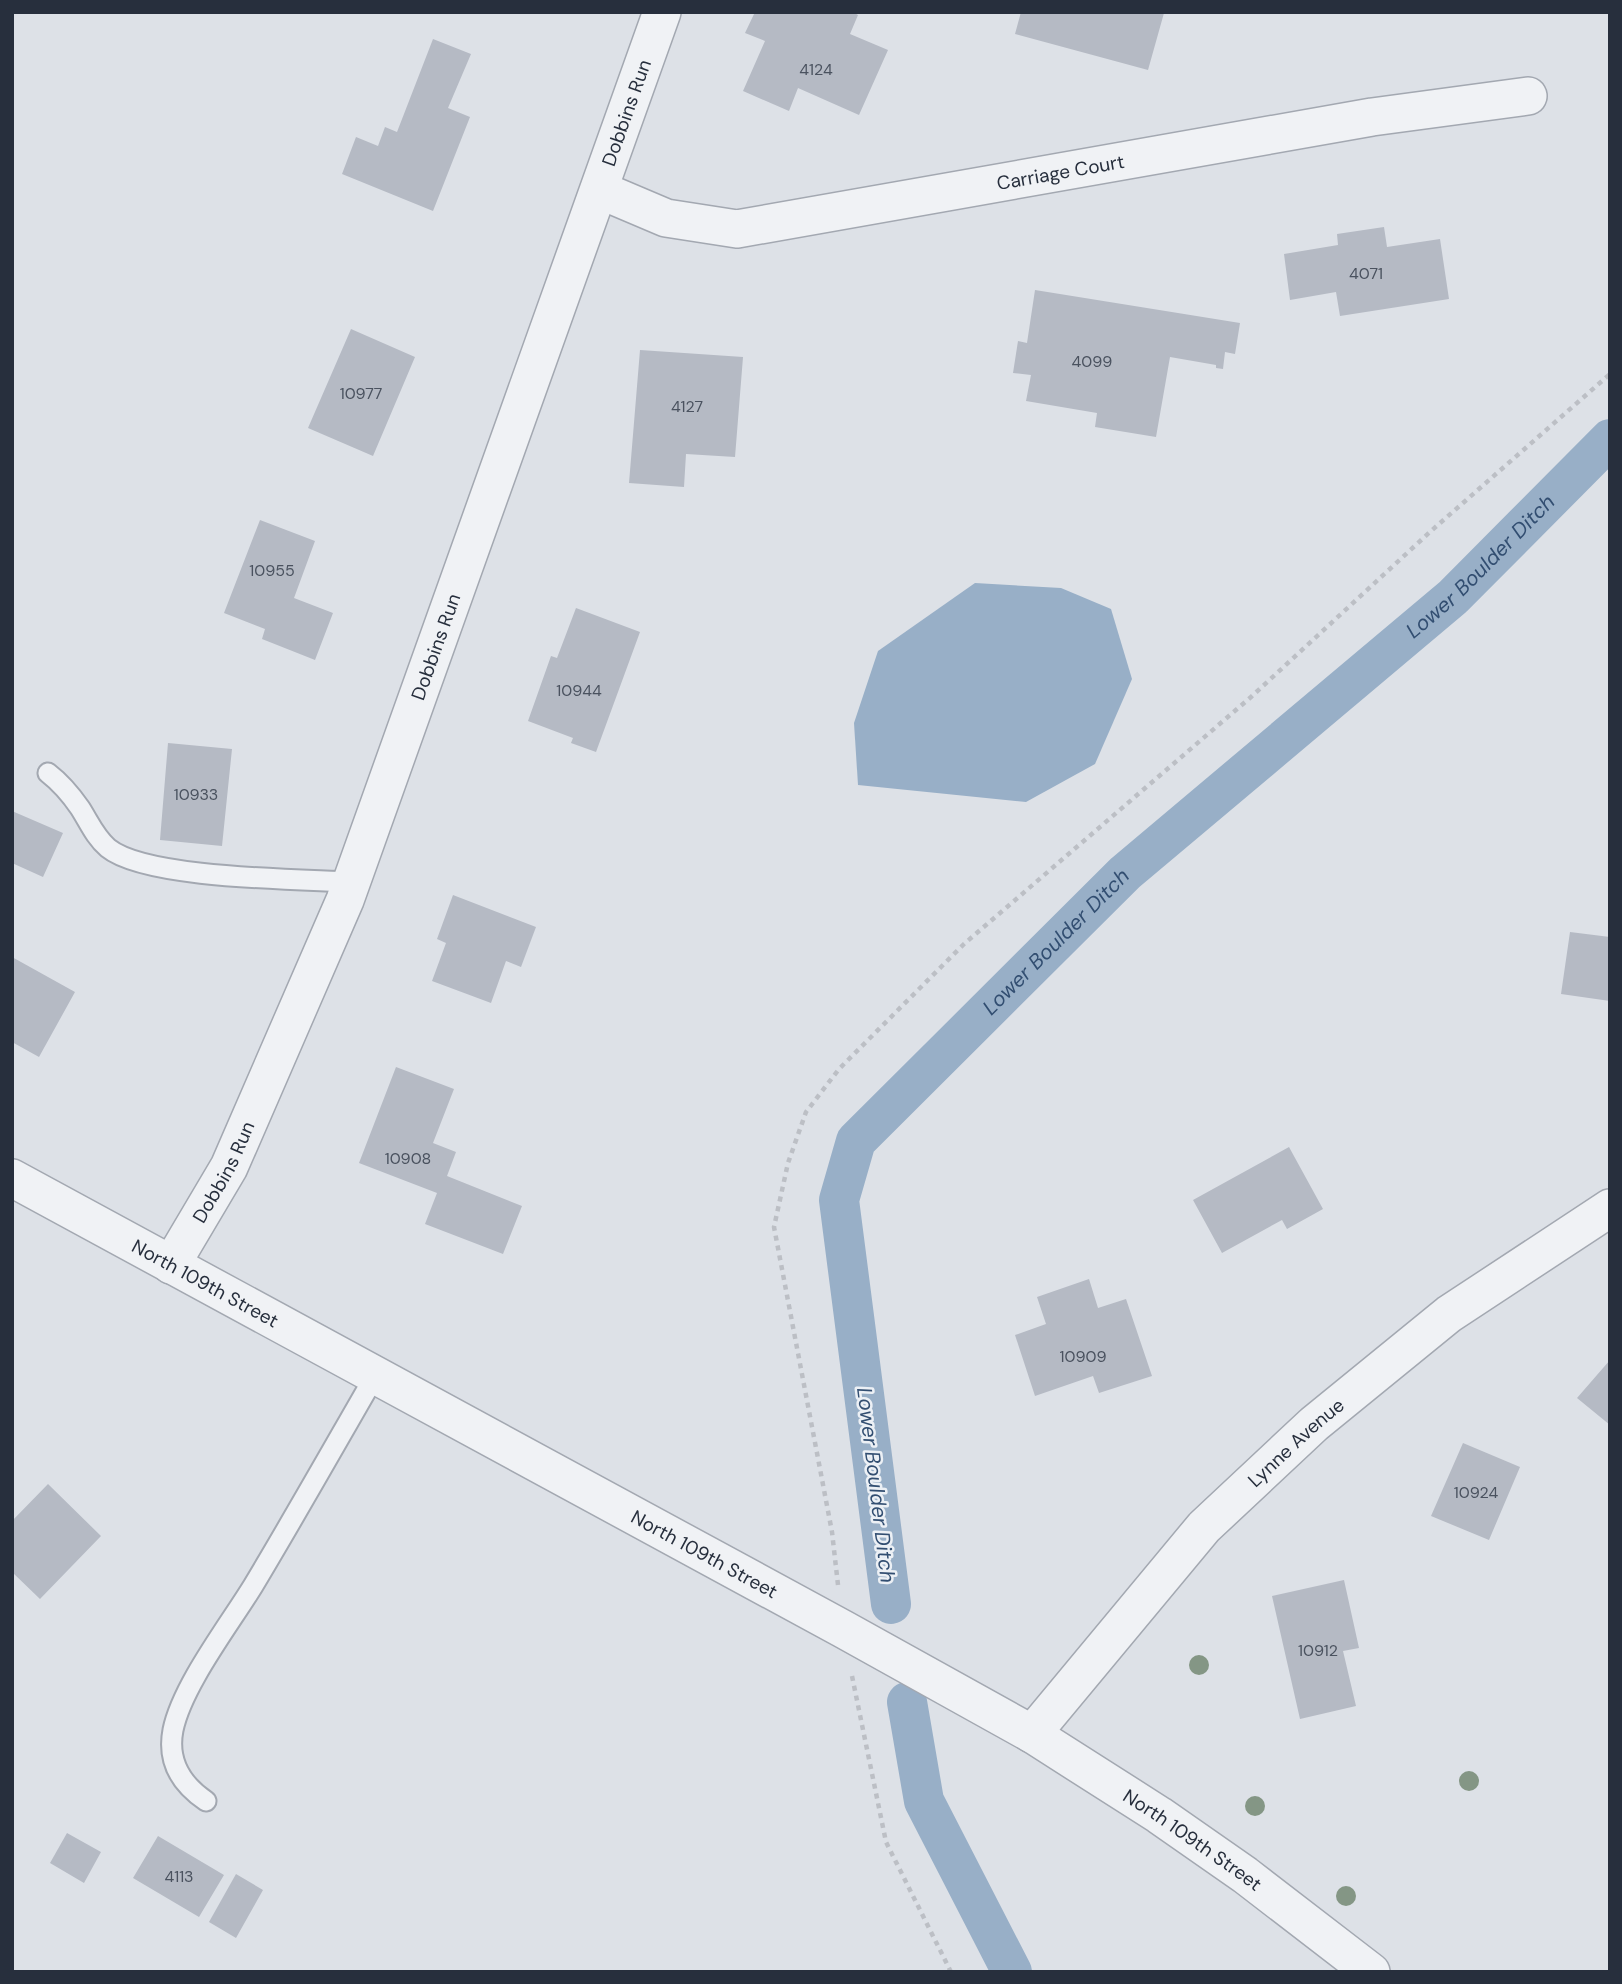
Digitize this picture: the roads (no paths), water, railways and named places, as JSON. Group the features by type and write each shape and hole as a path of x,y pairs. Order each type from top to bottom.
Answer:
{"street":[{"name":"Dobbins Run","path":"171,1265 229,1167 352,882 662,12"},
{"name":"Carriage Court","path":"600,190 666,218 737,229 1372,117 1528,96"},
{"name":"North 109th Street","path":"12,1178 376,1374 1032,1734 1159,1815 1245,1875 1371,1972"},
{"name":"Lynne Avenue","path":"1032,1734 1205,1527 1314,1424 1449,1314 1610,1208"}],"lane":[{"path":"48,773 60,783 93,831 109,849 151,867 352,882"},
{"path":"206,1801 190,1790 178,1774 171,1753 179,1709 376,1374"}],"water":[{"path":"975,583 1061,588 1111,609 1132,679 1095,764 1026,802 858,785 854,723 878,651"}],"waterway":[{"name":"Lower Boulder Ditch","path":"891,1604 839,1200 856,1141 1125,873 1453,597 1610,439"},
{"name":"Lower Boulder Ditch","path":"907,1702 924,1801 1012,1972"}]}
